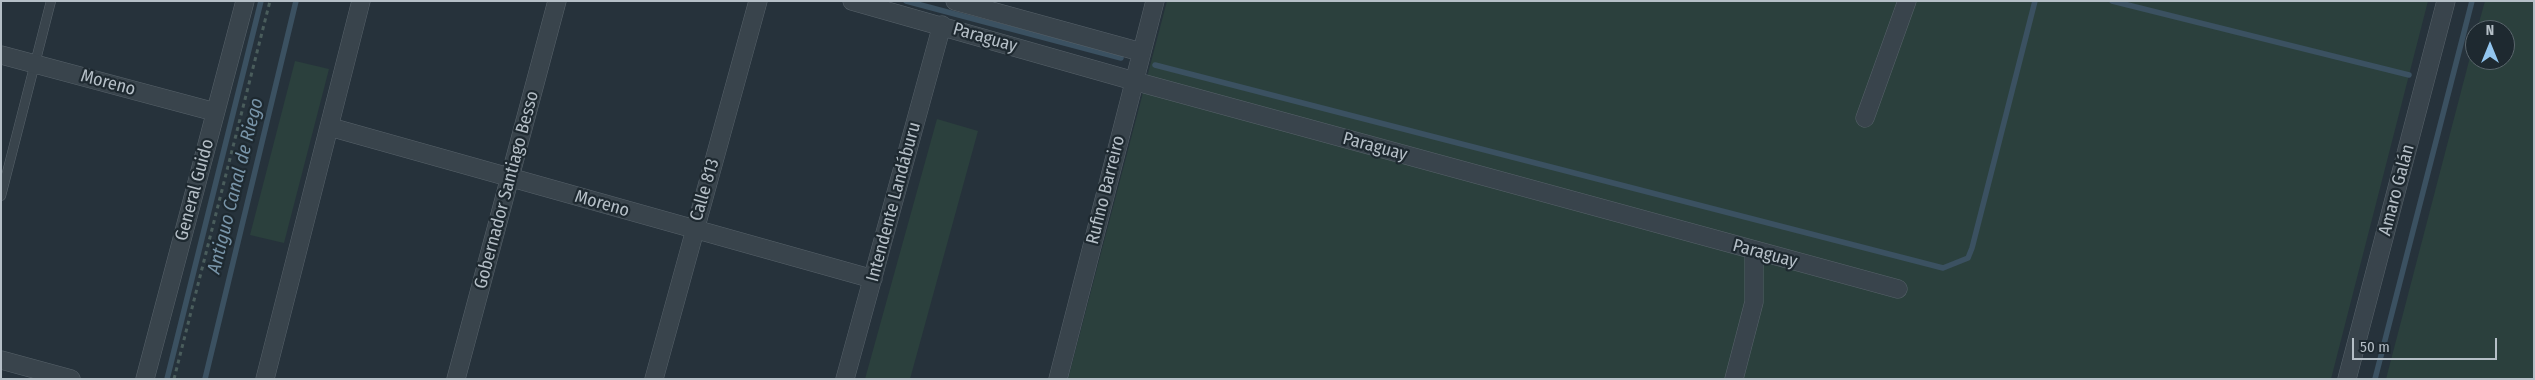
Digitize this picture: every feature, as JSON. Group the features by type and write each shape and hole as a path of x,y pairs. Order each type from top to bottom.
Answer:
{"street":[{"name":"General Guido","path":"145,379 245,1"},
{"path":"265,379 361,1"},
{"name":"Gobernador Santiago Besso","path":"456,379 557,1"},
{"name":"Calle 813","path":"654,379 758,1"},
{"name":"Paraguay","path":"852,1 1134,81 1898,289"},
{"name":"Paraguay","path":"955,1 1141,52"},
{"name":"Rufino Barreiro","path":"1058,379 1155,1"},
{"path":"1865,118 1907,1"},
{"name":"Amaro Galán","path":"2347,379 2446,1"},
{"name":"Intendente Landáburu","path":"845,379 942,25"},
{"name":"Moreno","path":"1,54 215,112"},
{"name":"Moreno","path":"330,128 873,279"},
{"path":"1734,379 1754,302 1754,251"},
{"path":"1,360 71,379"}],"lane":[{"path":"1,196 51,1"}],"path":[{"path":"174,379 270,1"}],"green space":[{"path":"1167,1 2428,1 2331,379 1068,379"},
{"path":"2485,1 2534,1 2534,379 2386,379 2467,70 2515,70 2515,20 2480,20"},
{"path":"295,61 329,69 284,243 250,235"},
{"path":"937,119 978,131 910,379 865,379"}],"waterway":[{"path":"167,379 261,1"},
{"name":"Antiguo Canal de Riego","path":"205,379 296,1"},
{"path":"906,1 1121,58"},
{"path":"1155,65 1943,268 1968,258 1972,248 2035,1"},
{"path":"2112,1 2409,75"},
{"path":"2375,379 2472,1"}]}
